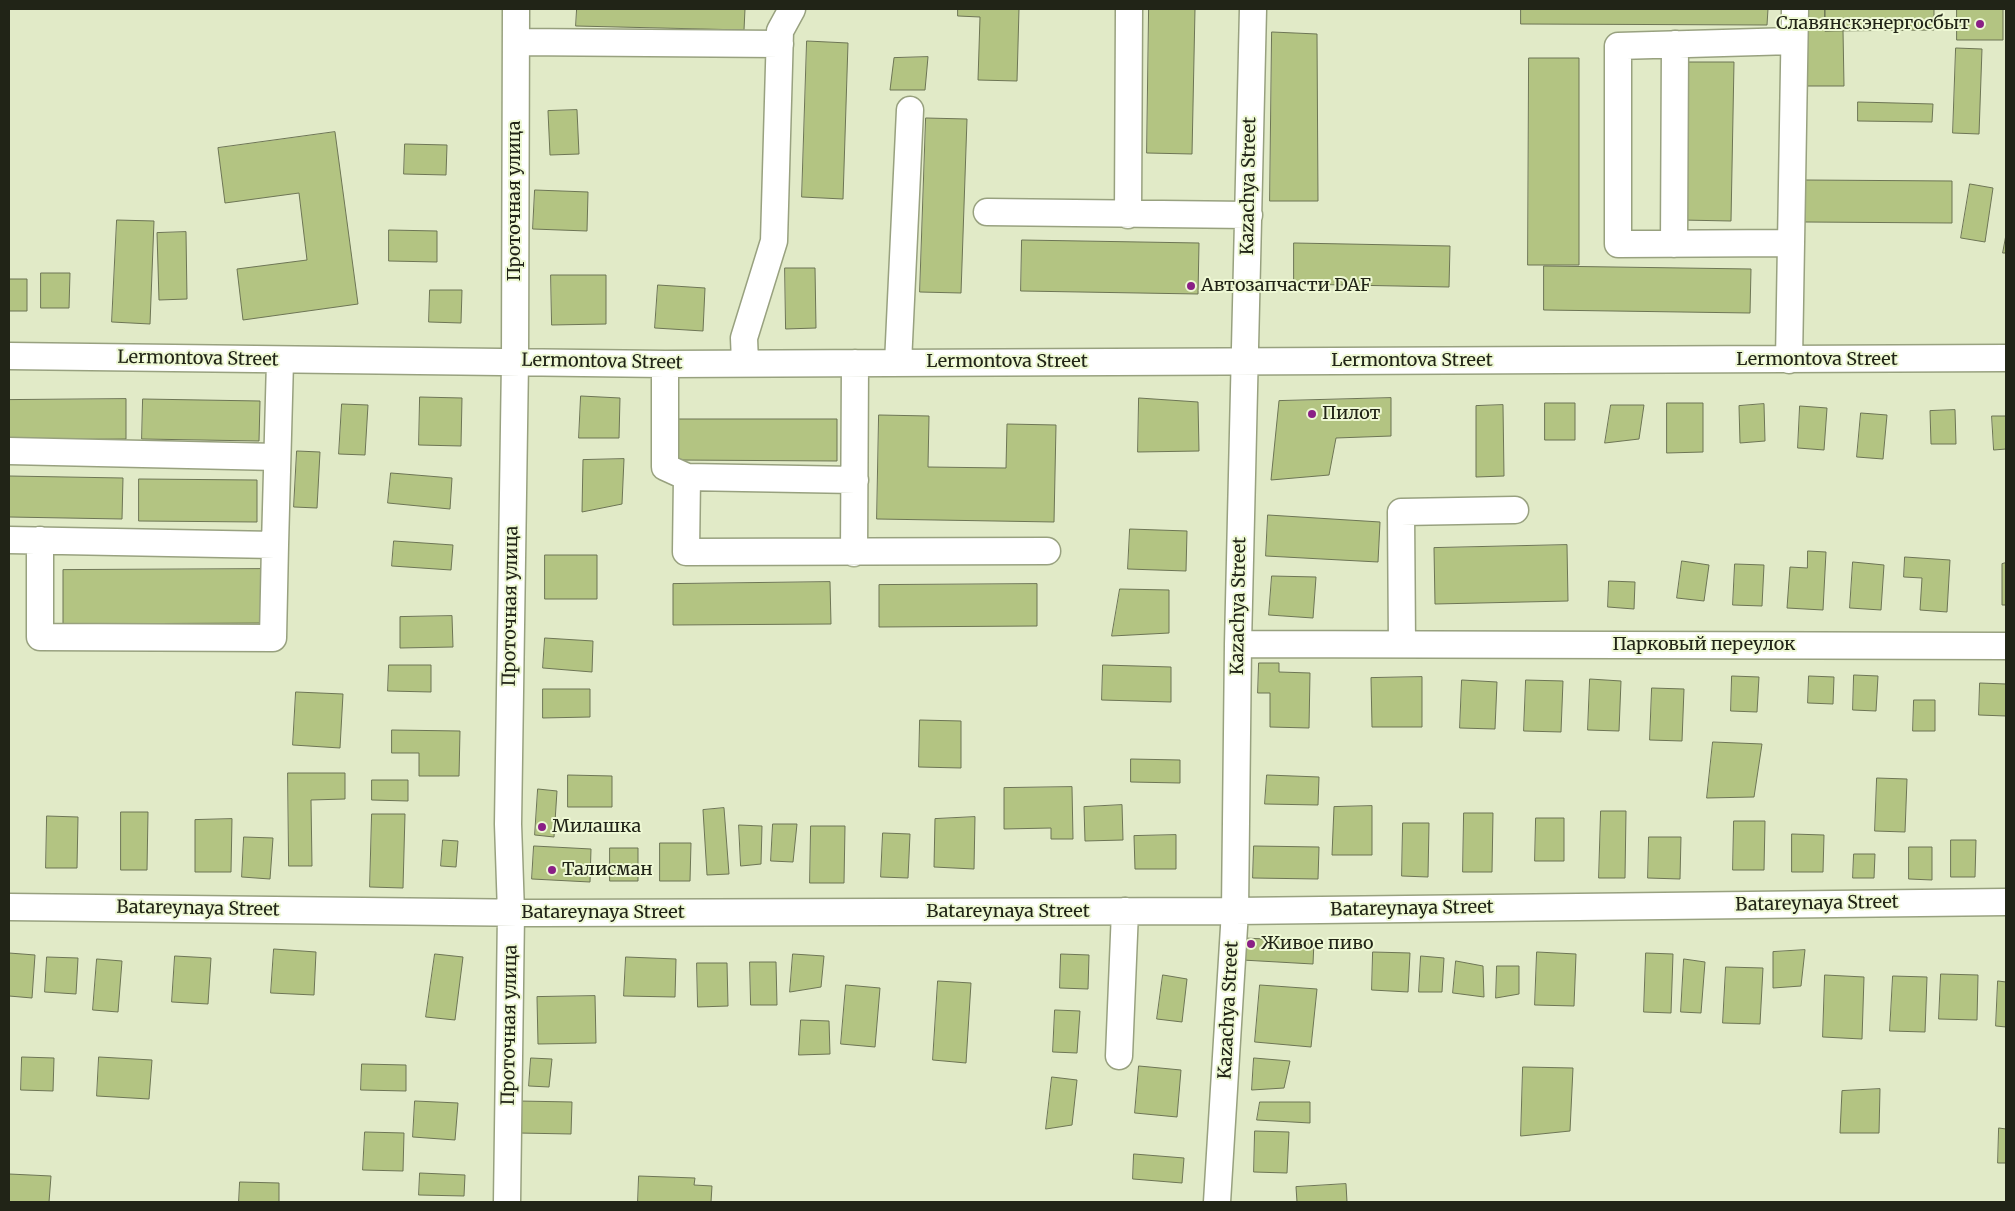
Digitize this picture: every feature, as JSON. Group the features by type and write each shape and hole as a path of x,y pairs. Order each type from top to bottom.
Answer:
{"street":[{"name":"Проточная улица","path":"507,1202 511,913 508,824 515,361 516,9"},
{"path":"744,363 744,338 774,241 780,31 792,9"},
{"path":"1128,215 1129,9"},
{"name":"Kazachya Street","path":"1218,1202 1235,911 1238,644 1253,9"},
{"path":"1789,360 1795,9"},
{"path":"1791,243 1618,244 1618,46 1793,41"},
{"path":"516,42 780,44"},
{"path":"1674,244 1675,44"},
{"path":"898,363 910,110"},
{"path":"987,212 1249,215"},
{"name":"Lermontova Street","path":"9,356 280,361 515,361 665,364 2006,358"},
{"path":"40,540 40,637 273,638 280,361"},
{"path":"854,552 855,363"},
{"path":"665,364 665,467 687,477 855,480"},
{"path":"9,450 277,457"},
{"path":"687,477 686,552 1047,551"},
{"path":"1402,644 1402,512 1515,510"},
{"path":"9,540 275,545"},
{"name":"Парковый переулок","path":"1238,644 2006,646"},
{"name":"Batareynaya Street","path":"9,907 511,913 1235,911 2006,902"},
{"path":"1119,1056 1125,911"}],"building":[{"path":"577,9 745,9 744,30 576,26"},
{"path":"958,9 1019,9 1017,81 978,80 980,17 958,16"},
{"path":"1149,9 1195,9 1192,154 1147,153"},
{"path":"1521,9 1768,9 1767,25 1521,24"},
{"path":"1802,9 1825,9 1825,31 1843,30 1844,86 1802,86"},
{"path":"1825,9 1934,9 1934,30 1825,31"},
{"name":"Славянскэнергосбыт","path":"1957,9 2003,9 2003,40 1957,40"},
{"path":"1272,32 1317,34 1318,201 1270,201"},
{"path":"807,41 848,43 843,199 802,197"},
{"path":"1956,48 1982,49 1979,134 1953,133"},
{"path":"928,57 925,90 890,90 894,58"},
{"path":"1529,58 1579,58 1579,265 1528,265"},
{"path":"1683,62 1734,62 1731,221 1681,220"},
{"path":"1858,102 1933,104 1932,122 1858,121"},
{"path":"577,110 579,154 550,155 548,111"},
{"path":"926,118 967,119 961,293 920,292"},
{"path":"335,132 358,304 243,320 237,269 307,260 299,193 225,203 218,148"},
{"path":"405,144 447,145 446,175 404,174"},
{"path":"1805,180 1952,181 1952,223 1805,222"},
{"path":"1970,184 1993,188 1985,242 1961,238"},
{"path":"535,190 588,192 587,231 533,229"},
{"path":"117,220 154,221 150,324 112,322"},
{"path":"389,230 437,231 437,262 389,261"},
{"path":"186,232 187,299 159,300 157,233"},
{"path":"2006,235 2006,253 2003,253"},
{"path":"1022,240 1199,243 1198,294 1021,291"},
{"path":"1294,243 1450,246 1449,287 1294,284"},
{"path":"1544,266 1751,269 1750,313 1544,310"},
{"path":"785,268 815,268 816,328 786,329"},
{"path":"41,273 70,273 69,308 41,308"},
{"path":"551,275 606,275 606,324 552,325"},
{"path":"9,279 27,279 27,311 9,311"},
{"path":"658,285 705,288 703,331 655,328"},
{"path":"430,290 462,290 461,323 429,322"},
{"path":"581,396 620,398 619,438 579,438"},
{"path":"420,397 462,398 461,446 419,445"},
{"path":"1139,398 1198,402 1199,451 1138,452"},
{"path":"1391,398 1391,436 1336,438 1329,475 1271,480 1279,401"},
{"path":"126,399 126,439 9,440 9,400"},
{"path":"143,399 260,401 259,441 142,439"},
{"path":"1545,403 1575,403 1575,440 1545,440"},
{"path":"1667,403 1703,403 1703,452 1667,453"},
{"path":"342,404 368,405 365,455 339,454"},
{"path":"1764,404 1765,441 1740,443 1739,406"},
{"path":"1503,405 1504,476 1476,477 1476,406"},
{"path":"1611,405 1644,405 1639,439 1605,443"},
{"path":"1800,406 1827,408 1824,450 1798,448"},
{"path":"1955,410 1956,444 1931,444 1930,411"},
{"path":"1861,413 1887,415 1883,459 1857,457"},
{"path":"879,415 929,416 928,467 1006,468 1007,424 1056,425 1054,522 877,519"},
{"path":"1992,416 2006,416 2006,449 1994,450"},
{"path":"673,419 837,419 837,461 673,460"},
{"path":"297,451 320,452 317,508 294,507"},
{"path":"624,459 622,504 582,512 583,460"},
{"path":"391,473 452,478 450,509 388,503"},
{"path":"9,476 123,478 122,519 9,517"},
{"path":"139,479 257,480 257,522 139,521"},
{"path":"1268,515 1380,522 1378,562 1266,556"},
{"path":"1130,529 1187,531 1186,571 1128,569"},
{"path":"394,541 453,545 451,570 392,566"},
{"path":"1567,545 1568,601 1435,604 1434,548"},
{"path":"1808,551 1826,552 1823,610 1787,608 1790,567 1807,568"},
{"path":"545,555 597,555 597,599 545,599"},
{"path":"1905,557 1950,560 1947,612 1920,610 1922,578 1904,577"},
{"path":"1682,561 1709,565 1704,601 1677,598"},
{"path":"1853,562 1884,565 1881,610 1850,608"},
{"path":"2006,563 2006,605 2002,605 2002,564"},
{"path":"1735,564 1764,565 1762,606 1733,605"},
{"path":"265,569 265,623 63,624 63,570"},
{"path":"1272,576 1316,577 1313,618 1269,615"},
{"path":"1609,581 1635,582 1634,609 1608,607"},
{"path":"830,582 831,624 673,625 673,584"},
{"path":"1037,584 1037,626 879,627 879,585"},
{"path":"1120,589 1169,590 1169,633 1112,636"},
{"path":"452,616 453,647 400,648 400,617"},
{"path":"545,638 593,641 592,672 543,668"},
{"path":"1259,663 1279,663 1279,672 1310,673 1309,728 1270,727 1270,693 1258,693"},
{"path":"389,665 431,665 431,692 388,691"},
{"path":"1103,665 1171,667 1171,702 1102,700"},
{"path":"1854,675 1878,676 1876,711 1853,710"},
{"path":"1732,676 1759,677 1757,712 1731,711"},
{"path":"1809,676 1834,677 1833,704 1808,703"},
{"path":"1422,677 1422,727 1372,727 1371,678"},
{"path":"1590,679 1621,681 1619,731 1588,730"},
{"path":"1462,680 1497,682 1495,729 1460,728"},
{"path":"1526,680 1563,681 1561,732 1524,731"},
{"path":"1980,683 2006,684 2006,716 1979,715"},
{"path":"1652,688 1684,689 1682,741 1650,740"},
{"path":"543,689 590,689 590,717 543,718"},
{"path":"296,692 343,694 340,748 293,745"},
{"path":"1914,700 1935,700 1935,731 1913,731"},
{"path":"920,720 961,721 961,768 919,767"},
{"path":"392,730 460,731 459,776 419,776 419,753 392,753"},
{"path":"1713,742 1762,744 1754,797 1707,798"},
{"path":"1131,759 1180,760 1180,783 1131,782"},
{"path":"288,773 345,773 345,799 311,800 312,866 289,866"},
{"path":"568,775 612,776 612,807 568,807"},
{"path":"1267,775 1319,777 1318,805 1265,804"},
{"path":"1877,778 1907,779 1905,832 1875,831"},
{"path":"372,780 408,780 408,801 372,800"},
{"path":"1072,787 1073,839 1051,839 1051,828 1004,829 1004,788"},
{"path":"538,789 557,791 554,837 535,835"},
{"path":"1122,805 1123,840 1085,841 1084,807"},
{"path":"1372,806 1372,855 1332,855 1334,807"},
{"path":"724,808 729,874 707,875 703,810"},
{"path":"1601,811 1626,811 1625,878 1599,878"},
{"path":"121,812 148,812 147,870 121,870"},
{"path":"1464,813 1493,813 1492,872 1463,872"},
{"path":"372,814 405,814 403,888 370,887"},
{"path":"47,816 78,817 77,868 46,868"},
{"path":"975,817 974,869 934,867 935,819"},
{"path":"1536,818 1564,818 1564,861 1535,861"},
{"path":"232,819 231,872 195,872 195,820"},
{"path":"1734,821 1765,821 1764,870 1733,870"},
{"path":"1403,823 1429,823 1428,877 1402,876"},
{"path":"773,824 797,824 793,862 771,861"},
{"path":"739,825 762,826 761,864 741,866"},
{"path":"811,826 845,826 844,883 810,883"},
{"path":"883,833 910,834 908,878 881,877"},
{"path":"1792,834 1824,835 1823,872 1792,872"},
{"path":"1176,835 1176,869 1135,869 1134,836"},
{"path":"244,837 273,838 270,879 242,877"},
{"path":"1649,837 1681,837 1680,879 1648,878"},
{"path":"443,840 458,841 456,867 441,866"},
{"path":"1951,840 1976,840 1975,877 1951,877"},
{"path":"660,843 691,843 690,881 660,881"},
{"path":"534,846 591,849 590,882 532,879"},
{"path":"1254,846 1319,847 1318,879 1253,878"},
{"path":"1909,847 1932,847 1932,880 1909,879"},
{"path":"610,848 638,848 638,881 610,881"},
{"path":"1854,854 1875,854 1874,878 1853,878"},
{"path":"1243,938 1314,941 1313,964 1242,960"},
{"path":"274,949 316,952 314,995 271,993"},
{"path":"1805,950 1801,986 1773,988 1773,952"},
{"path":"1373,952 1410,953 1408,992 1372,990"},
{"path":"1537,952 1576,954 1574,1006 1535,1005"},
{"path":"9,953 35,955 32,998 9,996"},
{"path":"1646,953 1673,954 1671,1013 1644,1012"},
{"path":"435,954 463,957 455,1020 426,1017"},
{"path":"793,954 824,956 821,987 790,992"},
{"path":"1061,954 1089,955 1088,989 1060,988"},
{"path":"175,956 211,958 208,1004 172,1002"},
{"path":"1421,956 1444,958 1442,992 1419,992"},
{"path":"47,957 78,958 76,994 45,992"},
{"path":"626,957 676,959 675,997 624,996"},
{"path":"97,959 122,961 118,1012 93,1010"},
{"path":"1684,959 1705,962 1701,1013 1681,1012"},
{"path":"1456,961 1483,966 1484,997 1453,993"},
{"path":"750,962 776,962 777,1005 751,1005"},
{"path":"697,963 727,963 728,1006 698,1007"},
{"path":"1497,966 1519,966 1519,994 1496,998"},
{"path":"1726,967 1763,968 1760,1024 1723,1023"},
{"path":"1941,974 1978,975 1977,1020 1939,1019"},
{"path":"1163,975 1187,979 1182,1022 1157,1019"},
{"path":"1825,975 1864,977 1862,1039 1823,1037"},
{"path":"1893,976 1927,977 1925,1032 1890,1031"},
{"path":"938,981 971,983 966,1063 933,1060"},
{"path":"1998,981 2006,982 2006,1027 1996,1026"},
{"path":"846,985 880,988 875,1047 841,1044"},
{"path":"1260,985 1317,989 1311,1047 1255,1042"},
{"path":"595,996 596,1043 538,1044 537,997"},
{"path":"1055,1010 1080,1011 1077,1053 1053,1052"},
{"path":"801,1020 829,1021 830,1054 799,1055"},
{"path":"22,1057 54,1058 53,1091 21,1090"},
{"path":"99,1057 152,1060 149,1099 97,1096"},
{"path":"531,1058 552,1059 549,1087 529,1086"},
{"path":"1254,1058 1290,1061 1284,1088 1252,1090"},
{"path":"362,1064 406,1065 406,1091 361,1090"},
{"path":"1139,1066 1181,1070 1177,1117 1135,1113"},
{"path":"1523,1067 1573,1068 1570,1131 1521,1136"},
{"path":"1052,1077 1077,1080 1072,1125 1046,1129"},
{"path":"1880,1089 1879,1133 1840,1133 1842,1091"},
{"path":"415,1101 458,1103 455,1140 413,1137"},
{"path":"519,1101 572,1102 571,1134 518,1133"},
{"path":"1260,1102 1310,1102 1310,1123 1257,1120"},
{"path":"1999,1128 2006,1129 2006,1163 1998,1163"},
{"path":"1255,1131 1289,1132 1287,1173 1254,1172"},
{"path":"365,1132 404,1133 403,1171 363,1170"},
{"path":"1134,1154 1184,1158 1182,1183 1133,1179"},
{"path":"420,1173 465,1175 464,1196 419,1195"},
{"path":"9,1174 51,1176 49,1202 9,1202"},
{"path":"639,1176 695,1178 694,1185 712,1186 711,1202 638,1202"},
{"path":"240,1182 279,1183 279,1202 239,1202"},
{"path":"1346,1184 1347,1202 1297,1202 1296,1187"}],"place":[{"name":"Славянскэнергосбыт","path":"1980,24"},
{"name":"Автозапчасти DAF","path":"1191,286"},
{"name":"Пилот","path":"1312,414"},
{"name":"Милашка","path":"542,827"},
{"name":"Талисман","path":"552,870"},
{"name":"Живое пиво","path":"1251,944"}]}
